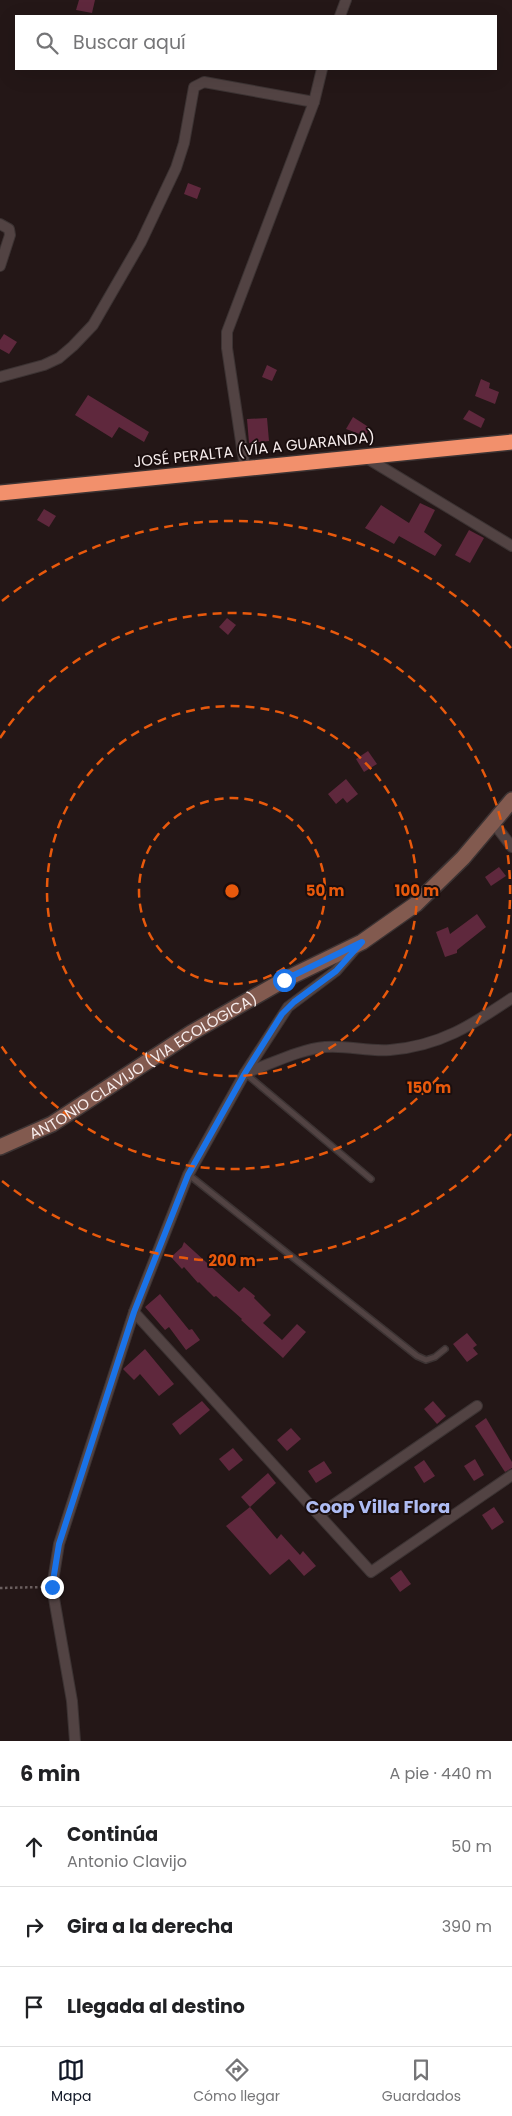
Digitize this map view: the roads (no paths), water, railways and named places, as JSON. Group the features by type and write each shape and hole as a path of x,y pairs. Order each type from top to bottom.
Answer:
{"highway":[{"name":"JOSÉ PERALTA (VÍA A GUARANDA)","path":"0,493 512,442"}],"main road":[{"name":"ANTONIO CLAVIJO (VIA ECOLÓGICA)","path":"0,1147 52,1124 192,1033 284,980 362,942 416,904 463,858 492,821 512,800"}],"street":[{"path":"340,15 346,0"},
{"path":"245,468 227,348 227,332 314,102 322,70"},
{"path":"0,378 44,365 59,358 93,325 141,242 176,168 184,143 194,87 198,83 204,82 314,102"},
{"path":"0,224 9,229 10,235 0,266"},
{"path":"363,456 512,546"},
{"path":"492,821 512,847"},
{"path":"75,1741 72,1701 52,1587 59,1544 134,1312 188,1175 245,1073 288,1007 336,971 362,942"},
{"path":"245,1073 305,1051 326,1047 389,1050 434,1043 475,1023 512,998"},
{"path":"134,1312 371,1572 512,1475"},
{"path":"320,1514 477,1406"}],"lane":[{"path":"245,1073 371,1180"},
{"path":"188,1175 417,1356 426,1360 435,1357 445,1349"}],"district":[{"name":"Coop Villa Flora","path":"378,1506"}]}
